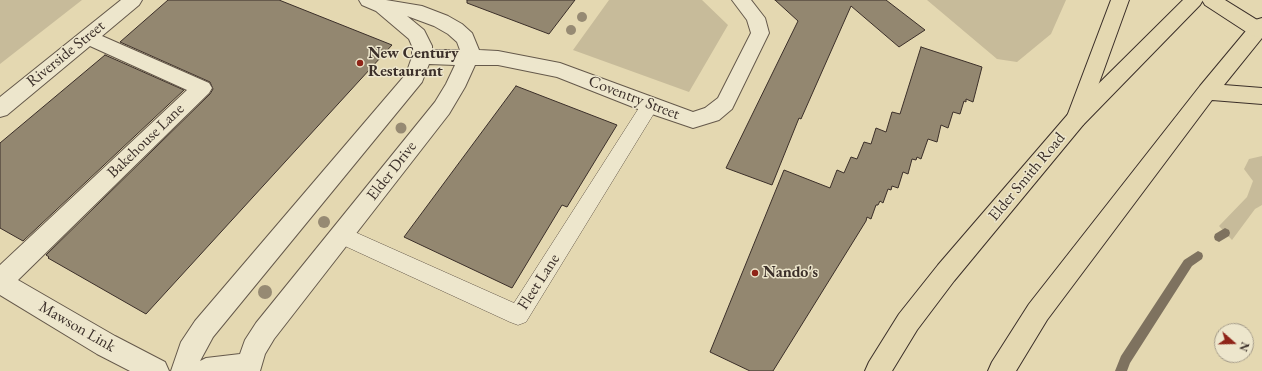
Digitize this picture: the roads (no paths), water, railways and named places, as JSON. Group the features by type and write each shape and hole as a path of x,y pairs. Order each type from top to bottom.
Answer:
{"main road":[{"path":"1076,119 1120,0"},
{"name":"Elder Smith Road","path":"878,371 908,322 946,273 1076,119 1194,0"},
{"path":"1001,371 1038,312 1207,92 1261,29 1211,0"},
{"path":"1207,92 1262,96"}],"street":[{"name":"Riverside Street","path":"0,109 133,0"},
{"name":"Coventry Street","path":"422,57 498,58 560,70 693,120 712,114 725,103 760,33 756,18 742,0"},
{"path":"184,371 190,351 204,329 415,77 422,57 422,46 417,35 376,3"},
{"path":"376,3 415,11 441,21 456,29 465,38 470,51 468,57"},
{"name":"Bakehouse Lane","path":"0,281 202,88 88,37"},
{"name":"Elder Drive","path":"248,368 254,348 265,331 442,108 455,87 468,57"},
{"name":"Mawson Link","path":"0,281 106,345 156,371"},
{"path":"206,371 248,368"}],"lane":[{"name":"Fleet Lane","path":"341,235 518,315 650,105"}],"waterway":[{"path":"1219,237 1225,233"},
{"path":"1121,371 1125,360 1188,263 1198,256"}],"place":[{"name":"New Century Restaurant","path":"360,63"},
{"name":"Nando's","path":"755,273"}]}
